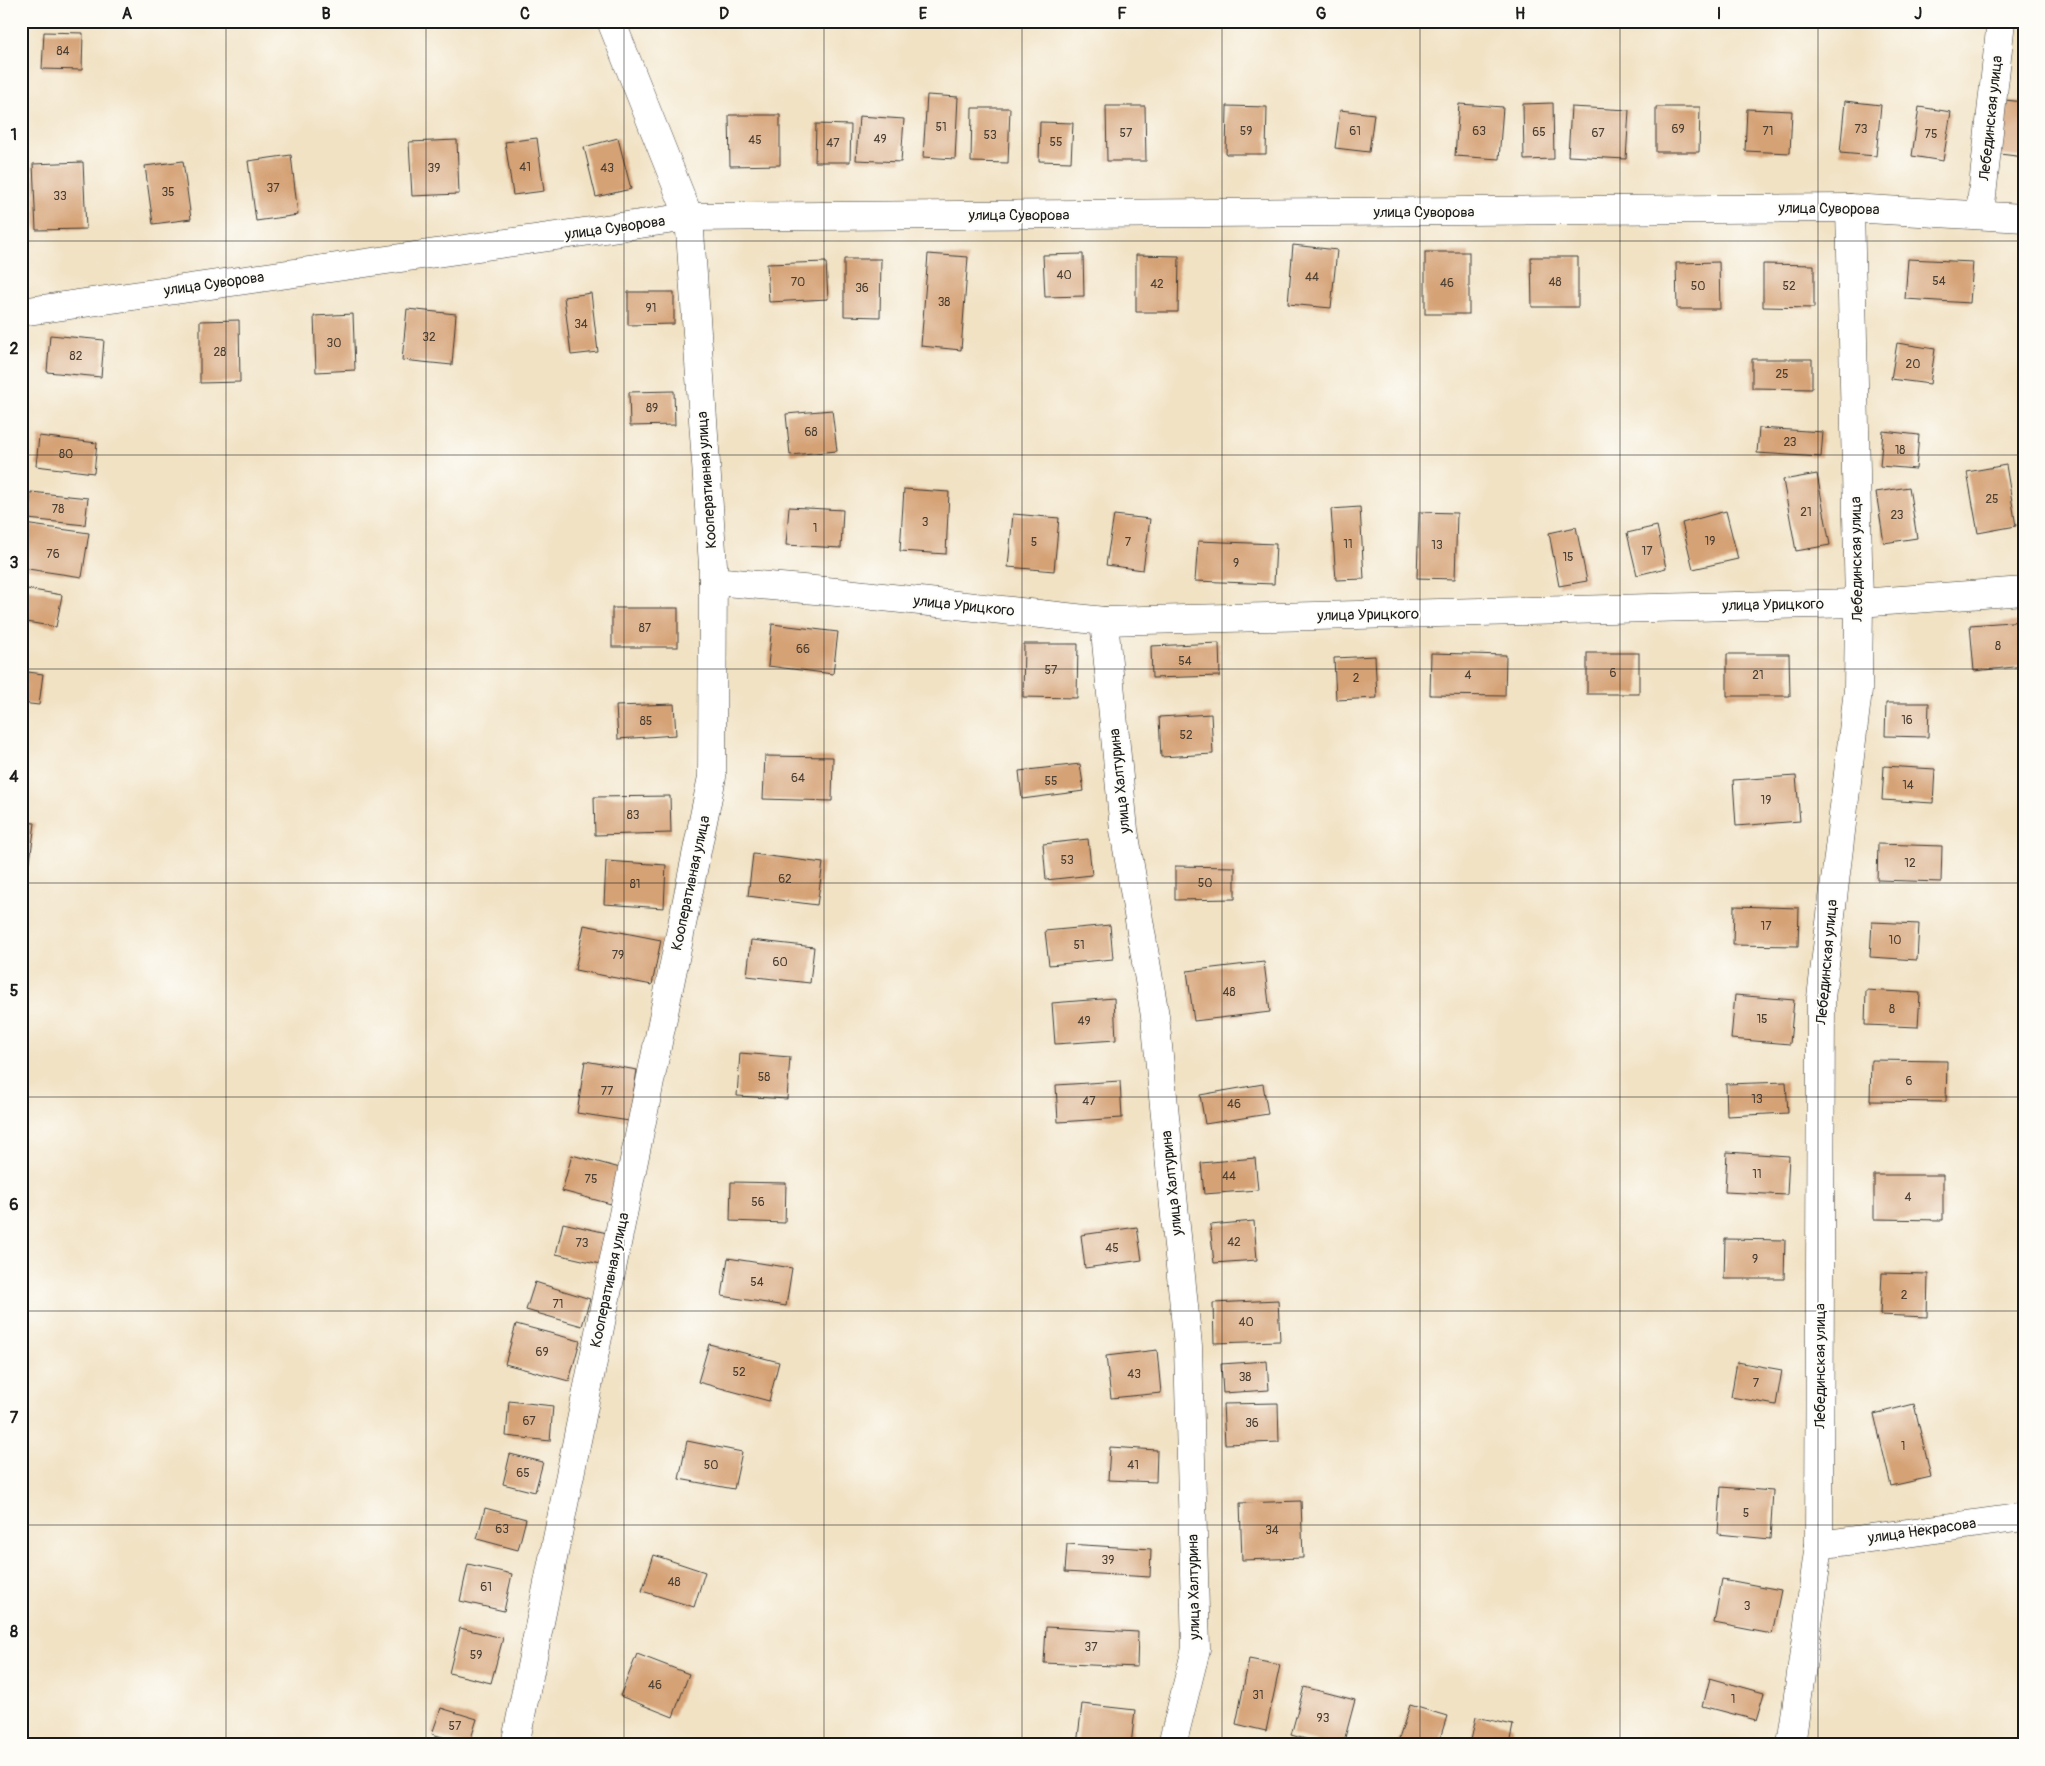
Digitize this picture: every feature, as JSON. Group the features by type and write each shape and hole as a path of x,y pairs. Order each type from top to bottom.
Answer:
{"street":[{"name":"Кооперативная улица","path":"515,1745 712,777 713,581 689,218 611,21"},
{"name":"Лебединская улица","path":"1980,214 2001,21"},
{"name":"улица Суворова","path":"21,312 689,218 1850,208 2024,218"},
{"name":"Лебединская улица","path":"1791,1745 1819,1546 1821,998 1858,690 1859,603 1850,208"},
{"name":"улица Урицкого","path":"713,581 837,592 1104,621 1859,603 2024,591"},
{"name":"улица Халтурина","path":"1104,621 1124,830 1155,1016 1188,1346 1196,1649 1172,1745"},
{"name":"улица Некрасова","path":"1819,1546 2024,1517"}],"building":[{"path":"44,32 83,33 82,70 42,69"},
{"path":"927,95 958,97 955,159 923,157"},
{"path":"2005,100 2024,102 2024,157 2000,154"},
{"path":"1845,101 1881,105 1876,156 1840,153"},
{"path":"1553,103 1554,159 1524,160 1523,104"},
{"path":"1459,104 1503,107 1499,159 1455,156"},
{"path":"1106,106 1145,106 1146,161 1107,161"},
{"path":"1227,106 1267,107 1266,154 1226,154"},
{"path":"1571,107 1629,110 1626,159 1568,156"},
{"path":"1656,107 1700,107 1699,152 1656,152"},
{"path":"1919,107 1951,112 1943,161 1912,156"},
{"path":"972,108 1010,108 1008,163 971,162"},
{"path":"1747,109 1792,111 1790,153 1745,151"},
{"path":"1340,110 1374,114 1369,152 1335,148"},
{"path":"729,115 780,115 780,165 730,166"},
{"path":"859,116 904,119 901,162 856,160"},
{"path":"1040,122 1073,123 1071,162 1039,161"},
{"path":"816,124 851,125 850,162 815,162"},
{"path":"537,138 544,191 513,195 505,142"},
{"path":"618,138 631,189 596,197 584,147"},
{"path":"457,140 459,194 412,196 409,142"},
{"path":"291,155 298,215 256,221 248,161"},
{"path":"183,161 191,219 153,224 145,166"},
{"path":"83,162 86,229 36,230 33,164"},
{"path":"1293,245 1337,250 1331,308 1288,304"},
{"path":"1425,252 1469,252 1469,314 1425,314"},
{"path":"928,254 968,257 961,350 921,346"},
{"path":"1083,254 1084,296 1045,297 1043,255"},
{"path":"1136,255 1179,256 1178,312 1136,312"},
{"path":"1531,257 1578,257 1578,307 1532,307"},
{"path":"844,259 881,259 880,317 844,316"},
{"path":"1908,259 1973,262 1970,303 1905,299"},
{"path":"826,262 828,299 769,302 767,264"},
{"path":"1719,262 1720,309 1677,309 1676,263"},
{"path":"1763,264 1814,265 1814,308 1763,307"},
{"path":"628,292 674,292 674,324 628,325"},
{"path":"591,293 598,352 571,355 564,297"},
{"path":"407,309 456,314 452,365 402,360"},
{"path":"353,314 355,370 316,372 314,316"},
{"path":"239,320 240,382 200,383 200,321"},
{"path":"50,335 104,340 101,377 47,372"},
{"path":"1897,343 1935,349 1930,384 1891,379"},
{"path":"1752,359 1812,359 1812,389 1752,388"},
{"path":"674,391 675,425 630,426 629,392"},
{"path":"832,410 837,451 790,455 786,414"},
{"path":"1759,428 1823,432 1821,457 1757,453"},
{"path":"1883,431 1919,435 1916,469 1880,466"},
{"path":"39,436 97,443 94,473 36,466"},
{"path":"2006,465 2016,526 1978,533 1967,472"},
{"path":"1817,474 1830,545 1796,551 1783,480"},
{"path":"1909,487 1917,538 1884,543 1876,492"},
{"path":"904,489 949,492 946,554 900,551"},
{"path":"31,492 88,498 85,525 28,519"},
{"path":"789,507 843,510 841,548 786,545"},
{"path":"1360,507 1364,579 1336,580 1331,509"},
{"path":"1726,511 1738,559 1693,569 1682,523"},
{"path":"1419,512 1457,513 1455,579 1417,578"},
{"path":"1013,514 1059,518 1054,571 1008,567"},
{"path":"1114,515 1150,519 1143,570 1106,565"},
{"path":"24,524 89,533 82,577 21,568 21,541"},
{"path":"1657,526 1666,568 1637,575 1627,533"},
{"path":"1576,527 1587,581 1559,586 1549,533"},
{"path":"1198,541 1276,544 1274,584 1195,581"},
{"path":"21,588 62,595 56,627 21,621"},
{"path":"612,608 678,608 678,647 612,647"},
{"path":"2024,621 2024,666 1974,671 1970,625"},
{"path":"772,624 838,632 833,674 768,666"},
{"path":"1219,643 1220,676 1152,678 1151,646"},
{"path":"1024,644 1078,644 1077,698 1023,697"},
{"path":"1431,653 1506,655 1505,696 1430,695"},
{"path":"1587,653 1639,653 1639,694 1587,694"},
{"path":"1727,654 1789,654 1790,696 1727,696"},
{"path":"1375,656 1377,698 1336,700 1334,658"},
{"path":"21,671 43,674 39,705 21,703"},
{"path":"1886,703 1929,703 1928,737 1885,736"},
{"path":"674,704 676,735 618,739 616,706"},
{"path":"1211,714 1213,754 1161,757 1159,717"},
{"path":"765,756 833,757 832,801 763,799"},
{"path":"1080,764 1084,791 1022,799 1019,771"},
{"path":"1884,766 1935,769 1933,803 1882,800"},
{"path":"1796,776 1800,821 1736,826 1733,780"},
{"path":"670,796 671,833 595,835 594,797"},
{"path":"21,822 35,823 30,861 21,860"},
{"path":"1088,839 1092,875 1046,880 1043,844"},
{"path":"1878,844 1942,846 1941,882 1877,880"},
{"path":"753,854 823,863 817,905 748,896"},
{"path":"606,861 666,865 664,908 604,904"},
{"path":"1175,866 1235,867 1235,899 1175,900"},
{"path":"1734,906 1799,908 1798,946 1733,945"},
{"path":"1872,922 1919,924 1917,960 1870,957"},
{"path":"584,925 661,940 652,985 575,970"},
{"path":"1110,925 1113,959 1049,965 1045,931"},
{"path":"751,940 814,947 810,983 747,976"},
{"path":"1264,962 1270,1012 1194,1021 1187,971"},
{"path":"1866,990 1920,993 1918,1027 1865,1025"},
{"path":"1735,995 1794,1000 1790,1044 1731,1039"},
{"path":"1114,998 1116,1040 1055,1044 1052,1003"},
{"path":"740,1053 790,1057 787,1099 737,1096"},
{"path":"1871,1060 1947,1061 1946,1102 1870,1101"},
{"path":"585,1061 637,1070 629,1121 577,1113"},
{"path":"1120,1081 1122,1118 1058,1122 1056,1085"},
{"path":"1786,1082 1788,1113 1727,1116 1726,1084"},
{"path":"1263,1084 1268,1114 1205,1124 1200,1095"},
{"path":"1727,1152 1789,1156 1787,1195 1725,1192"},
{"path":"572,1155 620,1168 611,1204 562,1191"},
{"path":"1255,1158 1258,1190 1204,1194 1201,1163"},
{"path":"1874,1175 1943,1175 1943,1220 1874,1219"},
{"path":"731,1182 786,1183 785,1223 730,1221"},
{"path":"1254,1221 1257,1260 1214,1263 1210,1225"},
{"path":"563,1223 607,1233 600,1264 556,1254"},
{"path":"1137,1227 1142,1260 1085,1268 1081,1235"},
{"path":"1725,1239 1785,1240 1784,1279 1724,1279"},
{"path":"728,1258 792,1268 786,1306 722,1296"},
{"path":"1882,1273 1928,1274 1927,1317 1880,1315"},
{"path":"535,1282 590,1299 582,1326 526,1310"},
{"path":"1278,1300 1280,1341 1214,1343 1213,1303"},
{"path":"516,1324 580,1341 569,1381 505,1364"},
{"path":"709,1344 779,1362 769,1401 698,1382"},
{"path":"1157,1350 1161,1393 1111,1398 1106,1356"},
{"path":"1267,1361 1269,1390 1223,1393 1221,1364"},
{"path":"1737,1362 1782,1370 1776,1405 1731,1397"},
{"path":"509,1401 553,1406 550,1441 506,1436"},
{"path":"1278,1403 1279,1442 1225,1444 1223,1404"},
{"path":"1914,1404 1931,1477 1891,1486 1874,1414"},
{"path":"687,1441 742,1452 734,1489 679,1479"},
{"path":"1110,1447 1157,1450 1156,1482 1108,1480"},
{"path":"510,1454 543,1462 535,1492 503,1484"},
{"path":"1721,1487 1773,1491 1770,1539 1718,1534"},
{"path":"1301,1501 1303,1558 1242,1560 1240,1503"},
{"path":"485,1508 526,1519 518,1550 477,1539"},
{"path":"1067,1544 1151,1549 1150,1577 1065,1572"},
{"path":"654,1555 705,1572 694,1607 642,1591"},
{"path":"468,1564 512,1574 504,1611 460,1601"},
{"path":"1722,1579 1781,1590 1772,1634 1714,1623"},
{"path":"1046,1627 1138,1632 1137,1667 1044,1663"},
{"path":"460,1628 503,1638 491,1683 449,1673"},
{"path":"637,1654 689,1674 673,1717 620,1696"},
{"path":"1249,1659 1280,1665 1266,1731 1236,1724"},
{"path":"1710,1678 1764,1693 1756,1720 1703,1706"},
{"path":"1304,1687 1355,1700 1343,1745 1327,1745 1291,1735"},
{"path":"1082,1704 1135,1710 1131,1745 1077,1745"},
{"path":"1410,1705 1447,1716 1438,1745 1397,1745"},
{"path":"441,1708 477,1719 469,1745 432,1734"},
{"path":"1476,1717 1513,1725 1509,1745 1470,1745"}]}
